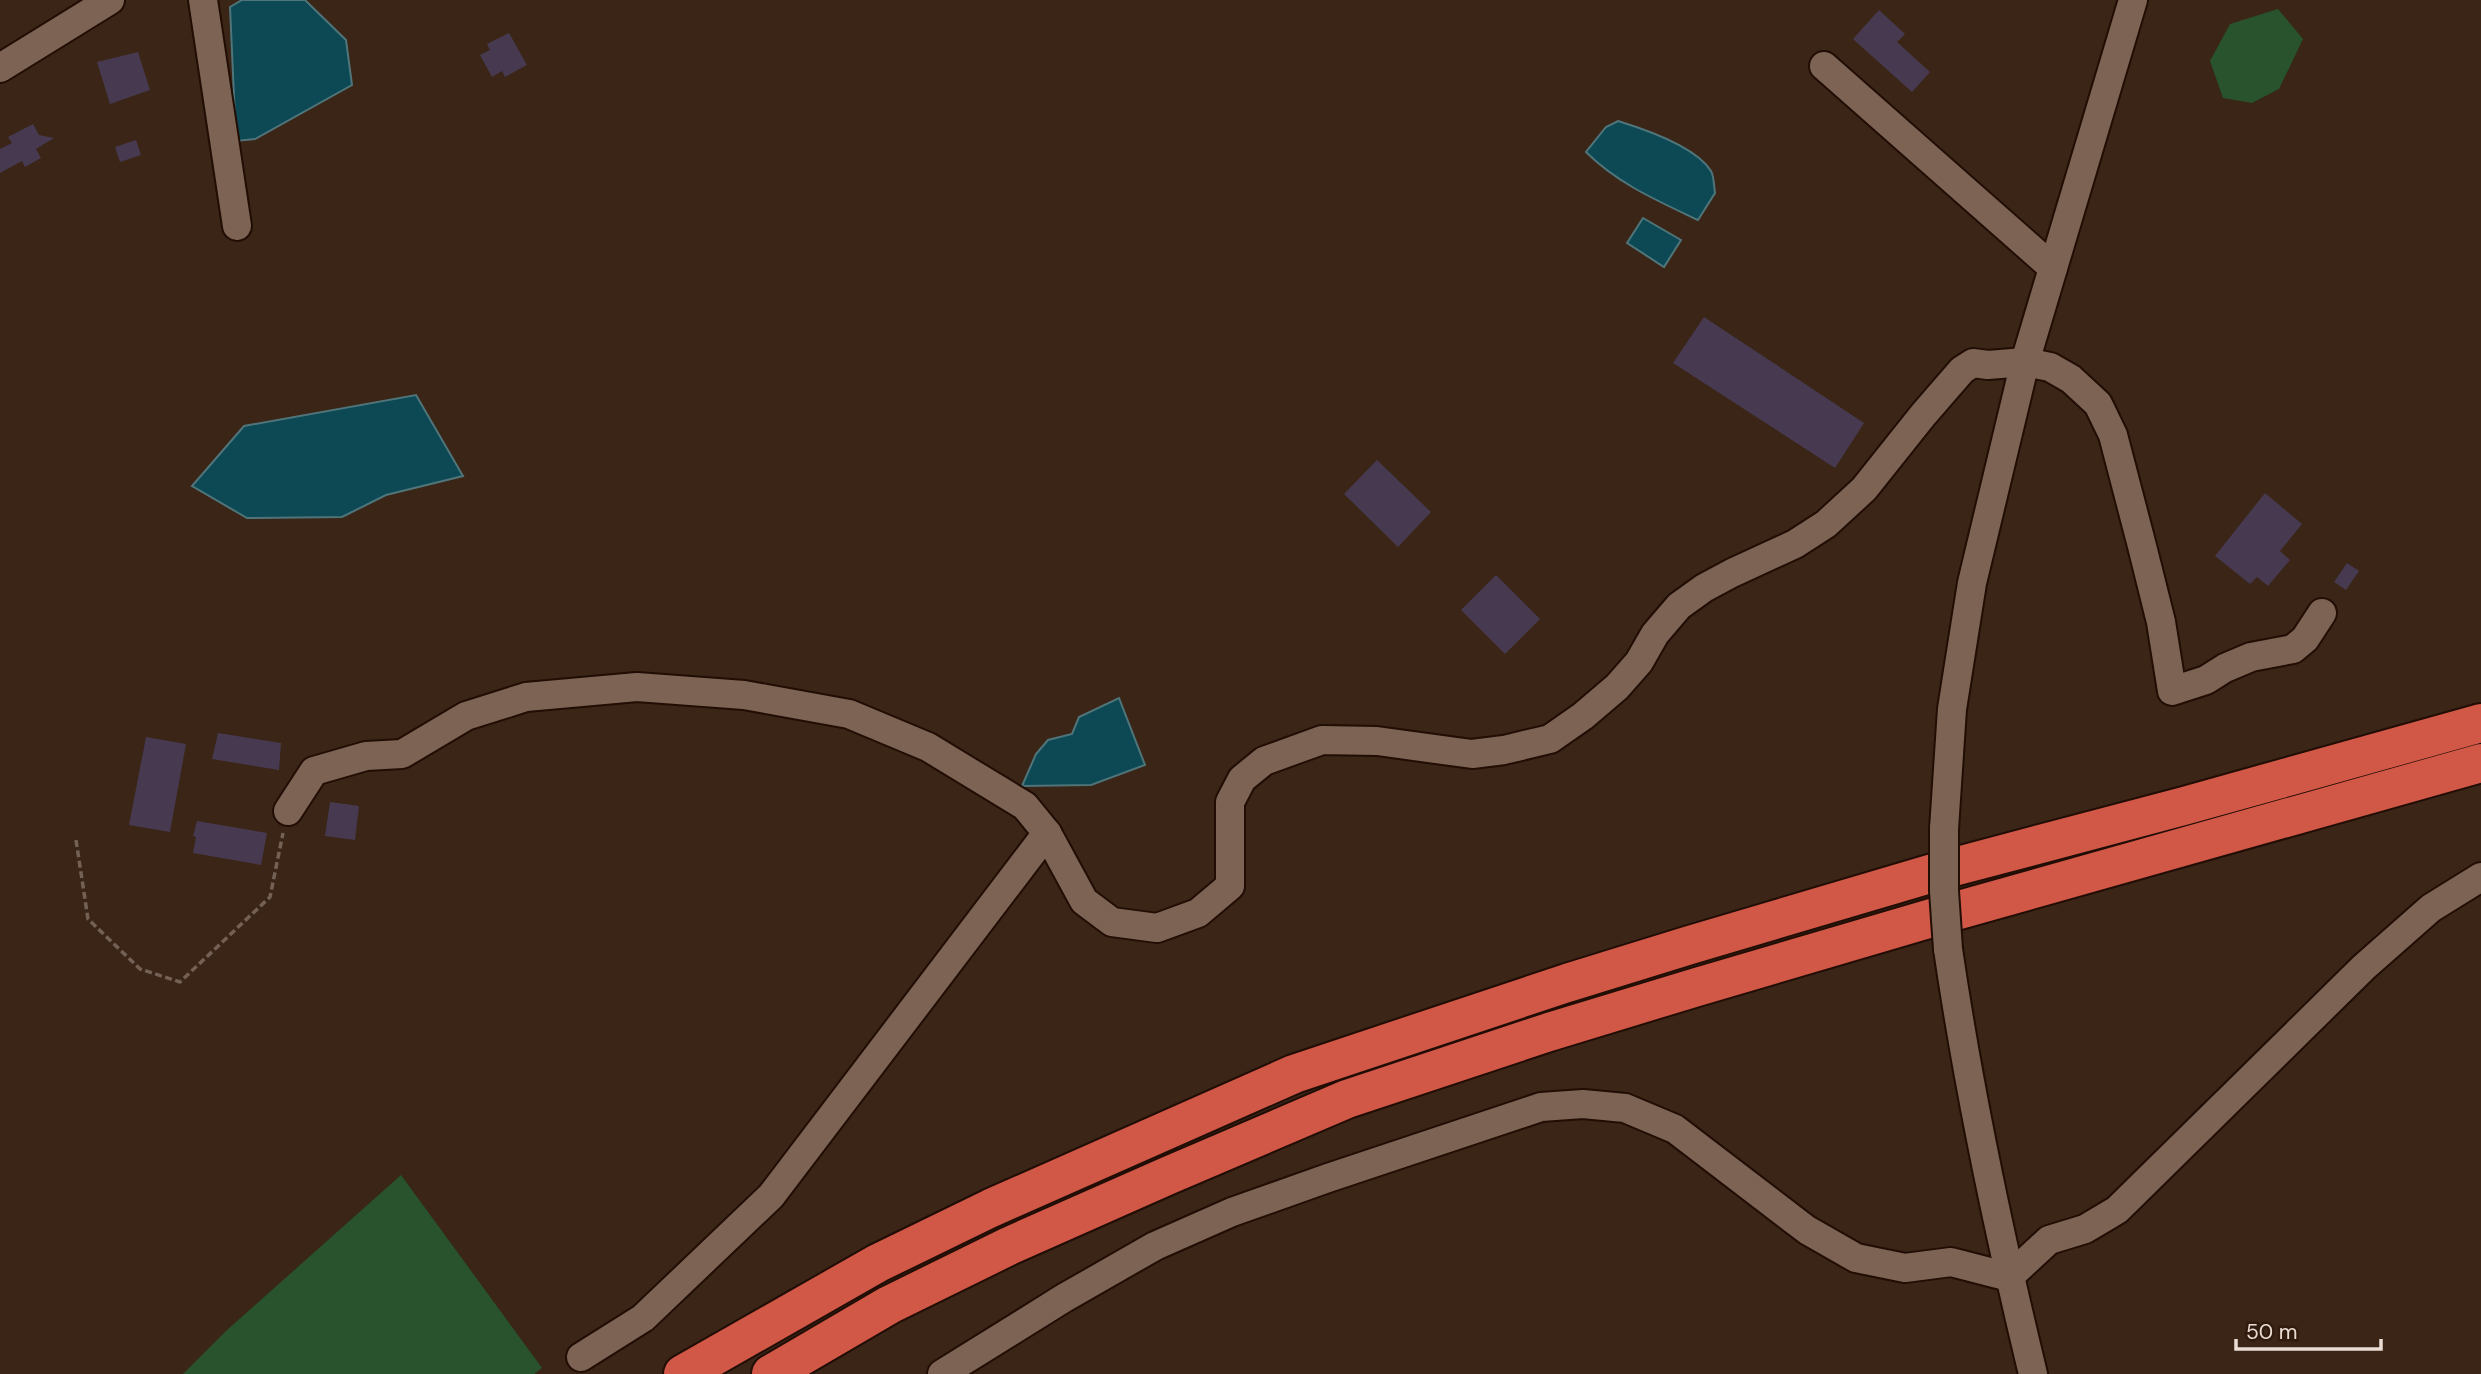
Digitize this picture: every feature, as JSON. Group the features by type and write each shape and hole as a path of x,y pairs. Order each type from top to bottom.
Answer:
{"highway":[{"path":"683,1374 890,1257 990,1208 1294,1074 1567,983 1703,941 1950,869 2481,723"},
{"path":"771,1374 889,1305 1009,1246 1192,1164 1348,1099 1549,1031 1710,983 2481,763"}],"street":[{"path":"203,0 237,226"},
{"path":"2033,1374 2009,1278 1966,1063 1948,949 1944,829 1952,709 1972,583 2025,362 2133,0"},
{"path":"0,68 95,3"},
{"path":"1824,66 2053,268"},
{"path":"288,811 314,771 366,756 402,754 466,716 526,697 637,687 744,695 849,714 928,747 1025,806 1047,833 1084,901 1112,922 1157,928 1198,913 1230,886 1230,802 1242,779 1264,761 1322,740 1377,741 1472,754 1504,750 1550,739 1617,687 1639,662 1655,634 1679,606 1713,583 1795,544 1826,524 1864,489 1923,415 1962,370 1973,363 1988,365 2025,362 2050,368 2071,379 2098,404 2113,435 2161,622 2172,691 2206,680 2251,657 2293,649 2305,639 2322,613"},
{"path":"581,1357 643,1318 771,1196 1047,833"},
{"path":"2009,1278 2049,1240 2085,1229 2117,1210 2364,967 2431,908 2481,877"},
{"path":"942,1374 1064,1298 1155,1246 1328,1178 1541,1107 1583,1104 1625,1108 1675,1129 1807,1230 1856,1258 1905,1268 1951,1262 2009,1278"}],"path":[{"path":"76,840 88,919 140,969 180,982 270,897 288,811"}],"green space":[{"path":"2278,9 2303,39 2279,89 2252,103 2223,98 2210,61 2230,24"},
{"path":"401,1175 542,1368 534,1374 183,1374 227,1330"}],"water":[{"path":"242,0 305,0 346,40 352,85 255,139 236,141 230,7"},
{"path":"1618,121 1655,134 1682,147 1704,162 1711,171 1715,193 1698,220 1625,183 1586,152 1606,127"},
{"path":"1643,218 1681,240 1664,267 1627,243"},
{"path":"416,395 463,476 386,495 342,517 247,518 192,486 244,426"},
{"path":"1119,698 1145,765 1091,785 1022,786 1036,754 1048,740 1072,734 1079,717"}],"building":[{"path":"1879,10 1905,34 1897,42 1930,72 1912,92 1853,39"},
{"path":"509,33 527,65 505,77 502,71 492,77 480,55 490,50 487,44"},
{"path":"138,52 150,90 110,104 97,62"},
{"path":"33,124 39,135 54,138 36,149 41,158 25,167 22,161 0,173 0,149 12,143 8,137"},
{"path":"136,140 141,155 120,162 115,147"},
{"path":"1704,317 1864,423 1835,468 1673,363"},
{"path":"1377,460 1431,512 1398,547 1344,494"},
{"path":"2265,493 2302,524 2280,551 2290,560 2268,586 2257,577 2250,584 2215,556"},
{"path":"2347,563 2359,571 2346,590 2334,582"},
{"path":"1496,575 1540,619 1505,654 1461,610"},
{"path":"218,733 281,743 279,770 212,759"},
{"path":"146,737 186,744 170,832 129,825"},
{"path":"330,802 359,806 355,840 325,836"},
{"path":"197,821 267,833 261,865 193,853 196,837 193,836"}]}
